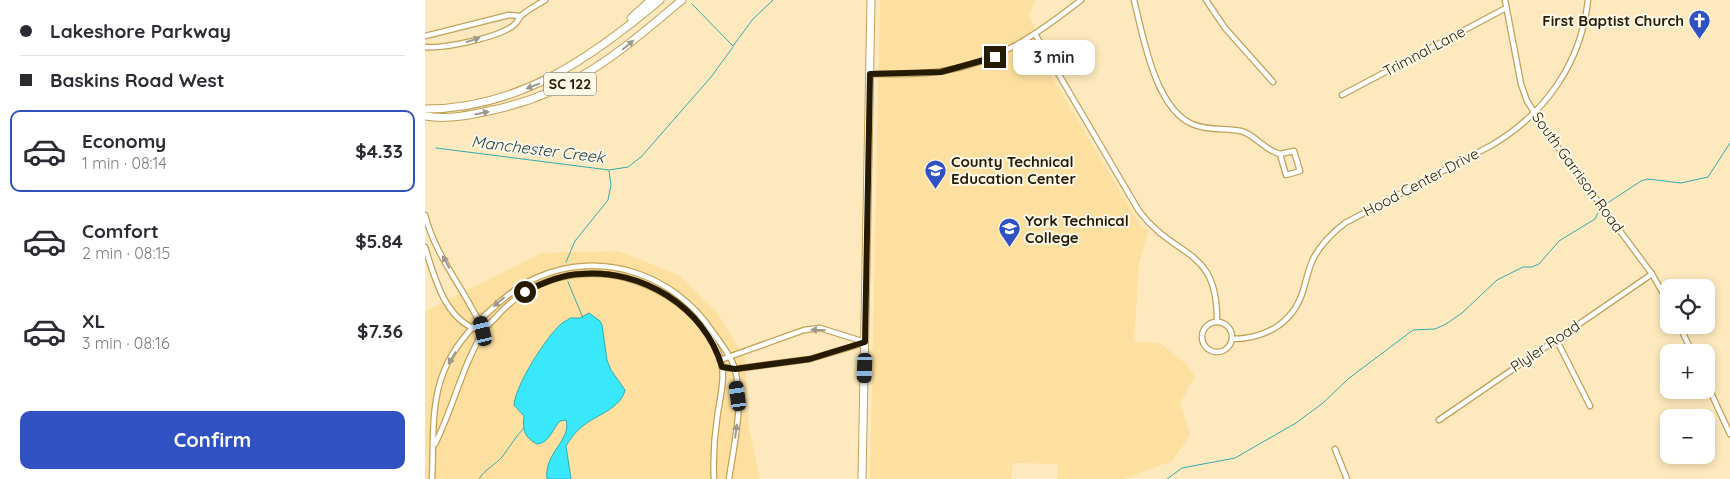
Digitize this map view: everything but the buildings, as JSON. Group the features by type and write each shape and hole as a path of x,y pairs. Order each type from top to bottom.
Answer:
{"main road":[{"path":"602,46 651,0"},
{"name":"SC 122","path":"425,109 476,104 529,88 560,74 602,46 660,0"},
{"name":"SC 122","path":"425,116 447,118 480,113 512,106 550,93 605,63 683,0"},
{"path":"862,479 871,0"}],"street":[{"path":"425,47 437,48 495,33 515,25 520,16 545,0"},
{"path":"870,74 924,73 959,68 995,57 1035,34 1081,0"},
{"path":"1134,0 1157,86 1180,116 1197,126 1242,132 1253,137 1269,151 1280,154 1294,151 1300,171 1286,175 1280,154"},
{"path":"1206,0 1241,48 1273,82"},
{"name":"South Garrison Road","path":"1505,0 1521,84 1535,113 1652,274 1660,288"},
{"name":"Hood Center Drive","path":"1217,322 1204,329 1202,339 1206,348 1219,352 1228,348 1232,339 1262,335 1273,330 1289,316 1301,297 1310,267 1320,247 1327,238 1345,223 1497,142 1535,113 1552,93 1568,68 1579,41 1588,0"},
{"name":"Trimnal Lane","path":"1342,95 1506,8"},
{"path":"425,36 509,15 520,16"},
{"path":"1035,34 1139,211 1153,228 1194,257 1208,272 1217,293 1217,322 1226,326 1232,339"},
{"path":"425,215 427,229 471,308 480,319 483,331"},
{"path":"425,247 441,293 455,316 471,329 483,331"},
{"path":"432,479 433,423 437,392 445,369 471,329 509,294 537,277 577,267 616,267 645,276 672,288 705,319 730,356 735,369 738,396 729,479"},
{"path":"434,445 483,331 514,300 539,285 579,274 615,275 642,282 669,296 683,307 701,326 720,360 722,367 713,462 714,479"},
{"name":"Plyler Road","path":"1439,420 1652,274"},
{"path":"720,360 804,330 820,328 865,342"},
{"path":"1556,339 1590,406"},
{"path":"722,367 735,369 810,359 865,342"},
{"path":"1714,399 1730,434"},
{"path":"1335,449 1347,479"}],"shaded area":[{"name":"York Technical College","path":"880,0 1035,0 1029,15 1034,28 1033,45 1140,225 1148,231 1139,263 1134,342 1160,343 1186,364 1195,377 1180,403 1190,435 1172,461 1124,479 1058,479 1058,464 1013,463 1011,479 870,479"},
{"path":"619,251 678,275 716,311 745,358 749,428 760,479 425,479 425,311 542,253"}],"water":[{"path":"589,313 600,321 602,325 607,360 611,370 625,390 619,402 581,427 566,446 571,479 547,479 550,461 565,434 566,420 560,421 545,441 537,444 525,433 523,425 524,416 514,405 516,397 525,374 547,339 562,323 570,318 580,318"}],"waterway":[{"name":"Manchester Creek","path":"692,4 733,46 753,19 773,0"},
{"name":"Manchester Creek","path":"436,148 609,170 628,167 641,157 711,77 733,47"},
{"path":"1606,204 1641,181 1648,179 1681,183 1708,177 1730,143"},
{"path":"566,262 575,241 608,200 611,185 609,171"},
{"path":"1167,479 1182,468 1235,458 1296,423 1323,403 1348,379 1413,330 1435,329 1446,324 1462,313 1497,280 1523,267 1532,267 1539,264 1559,241 1595,219 1598,213"},
{"path":"568,282 583,318"},
{"path":"479,479 484,472 502,457 524,428"}],"place":[{"name":"First Baptist Church","path":"1700,39"},
{"name":"County Technical Education Center","path":"935,189"},
{"name":"York Technical College","path":"1009,248"}],"route":[{"path":"525,292 562,277 579,274 615,275 642,282 669,296 683,307 701,326 713,345 722,367 735,369 810,359 865,342 870,74 941,72 995,57"}]}
